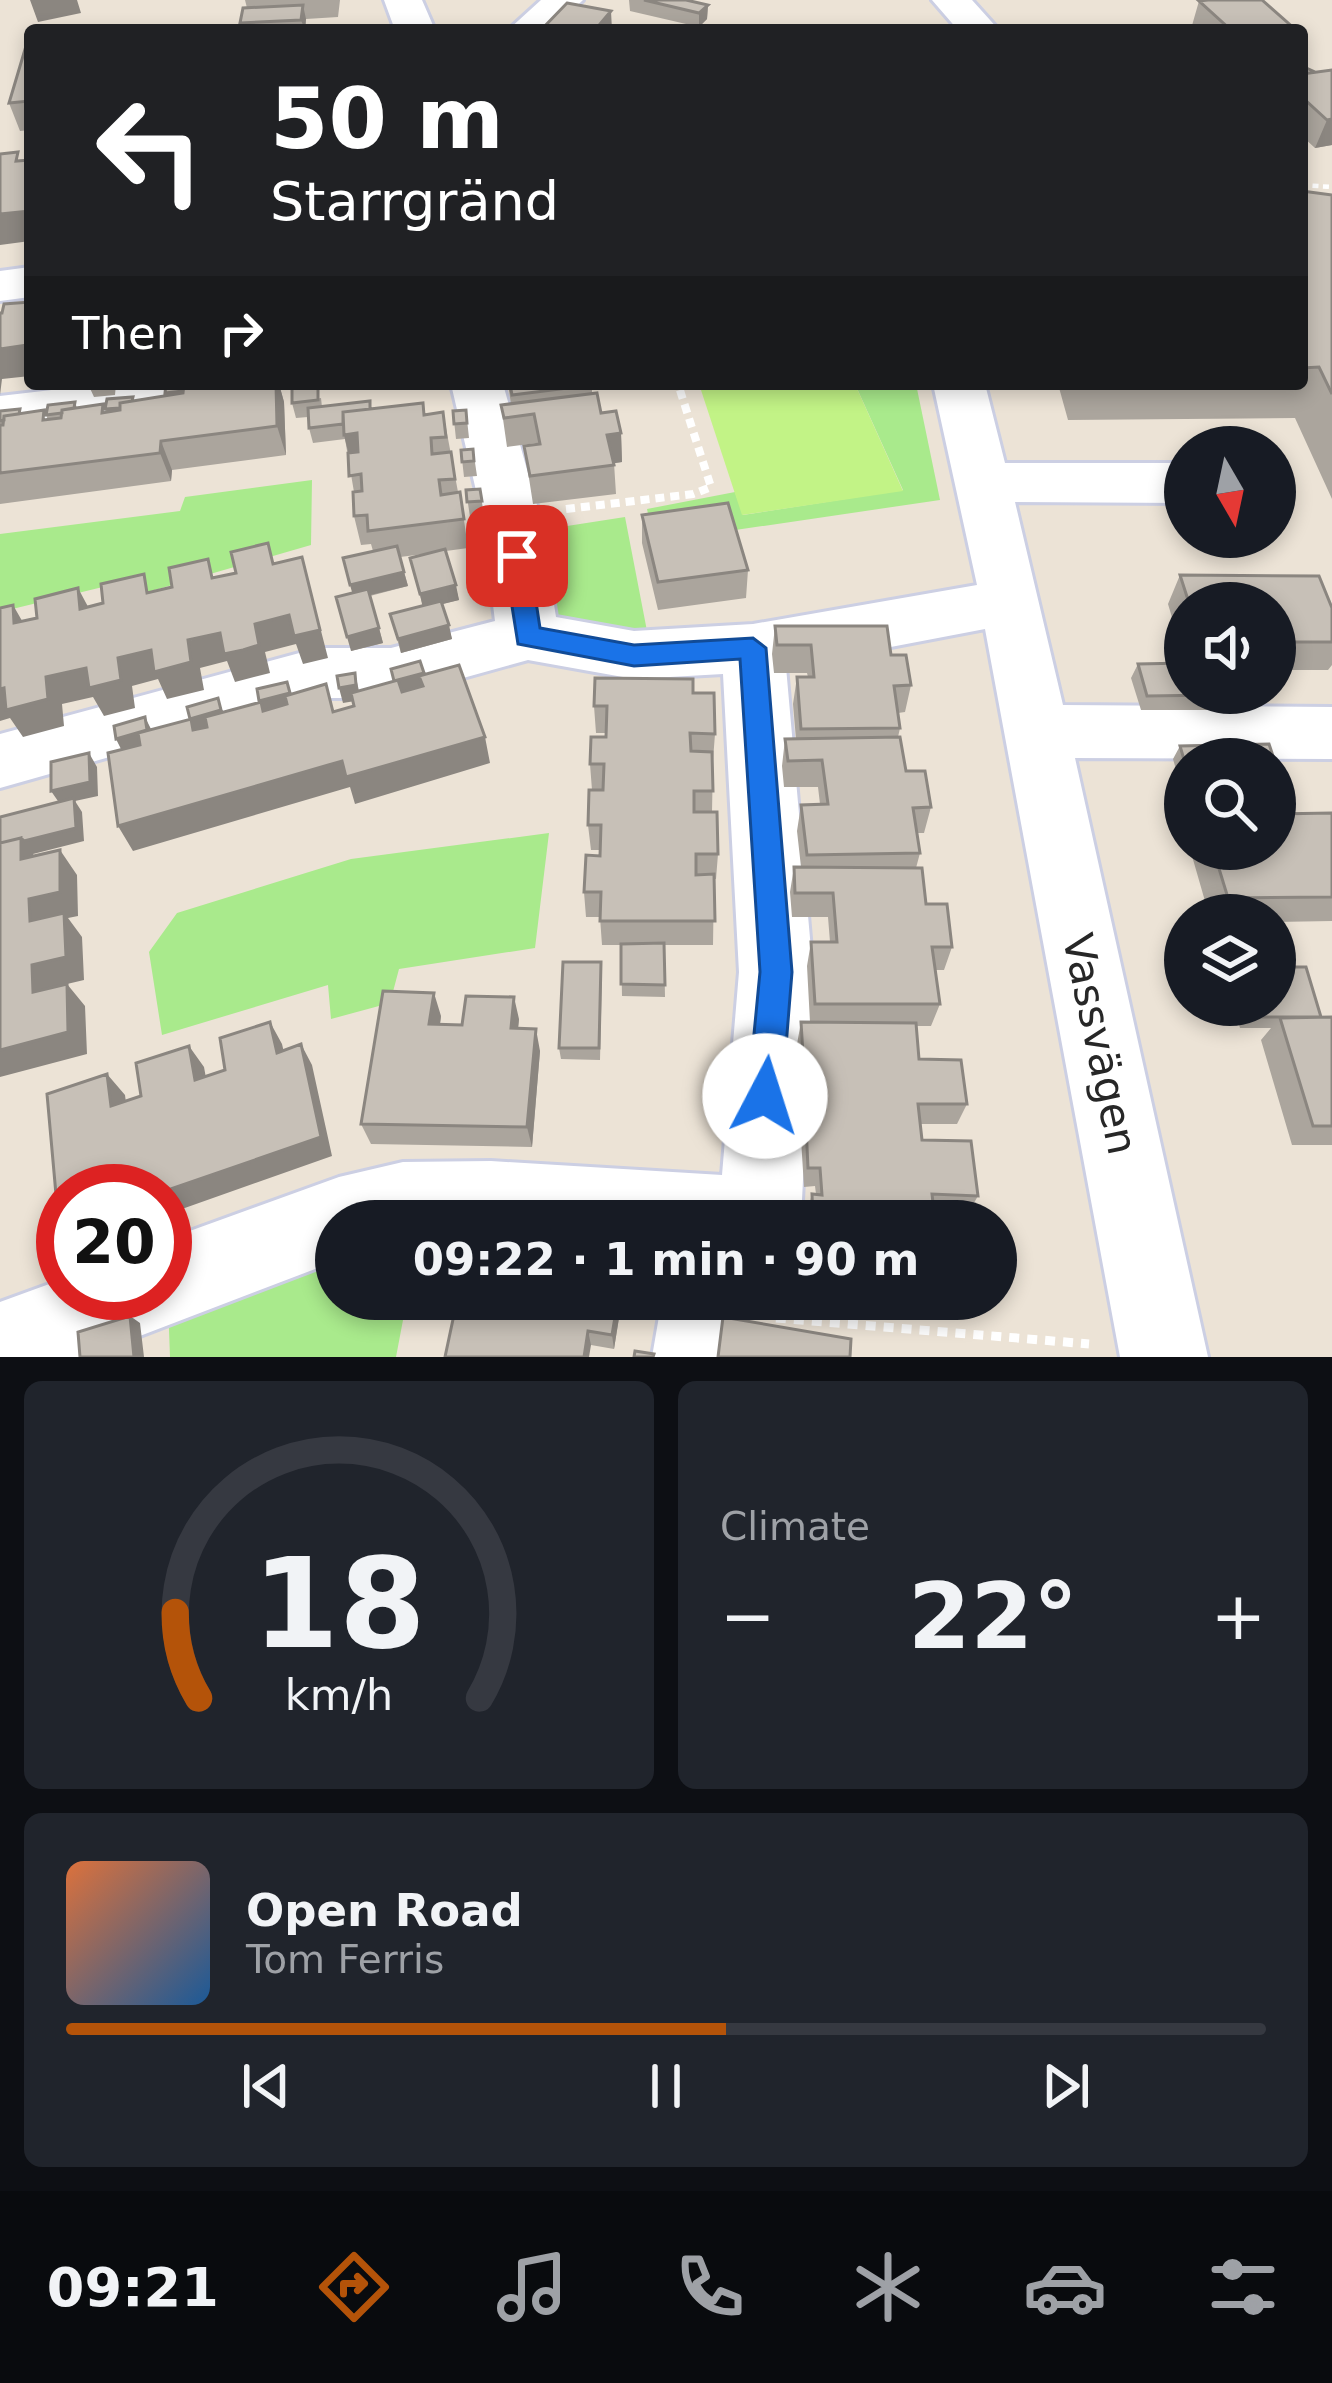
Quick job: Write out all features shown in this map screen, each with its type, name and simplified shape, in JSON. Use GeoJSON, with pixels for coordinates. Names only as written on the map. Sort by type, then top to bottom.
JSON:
{"type":"FeatureCollection","features":[{"type":"Feature","properties":{"kind":"street"},"geometry":{"type":"LineString","coordinates":[[535,24],[564,0]]}},
{"type":"Feature","properties":{"kind":"street"},"geometry":{"type":"LineString","coordinates":[[951,0],[973,24]]}},
{"type":"Feature","properties":{"kind":"street"},"geometry":{"type":"LineString","coordinates":[[0,414],[197,390]]}},
{"type":"Feature","properties":{"kind":"street"},"geometry":{"type":"LineString","coordinates":[[479,390],[511,516],[528,636]]}},
{"type":"Feature","properties":{"kind":"street","name":"Vassvägen"},"geometry":{"type":"LineString","coordinates":[[960,390],[1036,731],[1138,1352]]}},
{"type":"Feature","properties":{"kind":"street"},"geometry":{"type":"LineString","coordinates":[[982,482],[1164,483]]}},
{"type":"Feature","properties":{"kind":"street"},"geometry":{"type":"LineString","coordinates":[[0,761],[318,673],[391,673],[528,636],[634,656],[753,648],[921,621],[1010,600]]}},
{"type":"Feature","properties":{"kind":"street"},"geometry":{"type":"LineString","coordinates":[[753,648],[776,972],[761,1200]]}},
{"type":"Feature","properties":{"kind":"street"},"geometry":{"type":"LineString","coordinates":[[1036,731],[1332,734]]}},
{"type":"Feature","properties":{"kind":"street"},"geometry":{"type":"LineString","coordinates":[[192,1273],[315,1227]]}},
{"type":"Feature","properties":{"kind":"street"},"geometry":{"type":"LineString","coordinates":[[0,1346],[69,1320]]}},
{"type":"Feature","properties":{"kind":"street"},"geometry":{"type":"LineString","coordinates":[[696,1357],[702,1320]]}},
{"type":"Feature","properties":{"kind":"path"},"geometry":{"type":"LineString","coordinates":[[511,516],[693,494],[711,487],[680,390]]}},
{"type":"Feature","properties":{"kind":"path"},"geometry":{"type":"LineString","coordinates":[[796,1320],[1138,1352]]}},
{"type":"Feature","properties":{"kind":"green space"},"geometry":{"type":"Polygon","coordinates":[[[701,390],[858,390],[903,491],[742,515],[701,390]]]}},
{"type":"Feature","properties":{"kind":"green space"},"geometry":{"type":"Polygon","coordinates":[[[858,390],[917,390],[940,500],[654,542],[647,509],[735,492],[743,515],[903,490],[858,390]]]}},
{"type":"Feature","properties":{"kind":"green space"},"geometry":{"type":"Polygon","coordinates":[[[312,480],[311,545],[120,600],[115,584],[0,612],[0,534],[180,511],[185,497],[312,480]]]}},
{"type":"Feature","properties":{"kind":"green space"},"geometry":{"type":"Polygon","coordinates":[[[625,517],[647,631],[600,633],[565,626],[543,594],[535,531],[625,517]]]}},
{"type":"Feature","properties":{"kind":"green space"},"geometry":{"type":"Polygon","coordinates":[[[549,833],[535,948],[399,969],[390,1003],[331,1019],[328,985],[162,1035],[149,952],[177,913],[351,859],[549,833]]]}},
{"type":"Feature","properties":{"kind":"green space"},"geometry":{"type":"Polygon","coordinates":[[[315,1250],[315,1320],[403,1320],[396,1357],[170,1357],[169,1320],[192,1320],[192,1295],[315,1250]]]}},
{"type":"Feature","properties":{"kind":"building"},"geometry":{"type":"Polygon","coordinates":[[[644,0],[686,0],[708,5],[699,13],[644,0]]]}},
{"type":"Feature","properties":{"kind":"building"},"geometry":{"type":"Polygon","coordinates":[[[1262,0],[1289,24],[1224,24],[1199,1],[1262,0]]]}},
{"type":"Feature","properties":{"kind":"building"},"geometry":{"type":"Polygon","coordinates":[[[567,3],[611,11],[600,24],[547,24],[567,3]]]}},
{"type":"Feature","properties":{"kind":"building"},"geometry":{"type":"Polygon","coordinates":[[[303,5],[301,20],[240,23],[243,8],[303,5]]]}},
{"type":"Feature","properties":{"kind":"building"},"geometry":{"type":"Polygon","coordinates":[[[24,53],[24,102],[9,103],[24,53]]]}},
{"type":"Feature","properties":{"kind":"building"},"geometry":{"type":"Polygon","coordinates":[[[1332,70],[1332,119],[1327,120],[1308,103],[1308,73],[1332,70]]]}},
{"type":"Feature","properties":{"kind":"building"},"geometry":{"type":"Polygon","coordinates":[[[18,152],[16,161],[24,160],[24,212],[0,214],[0,154],[18,152]]]}},
{"type":"Feature","properties":{"kind":"building"},"geometry":{"type":"Polygon","coordinates":[[[1308,192],[1332,195],[1332,394],[1319,367],[1308,368],[1308,192]]]}},
{"type":"Feature","properties":{"kind":"building"},"geometry":{"type":"Polygon","coordinates":[[[24,302],[24,345],[0,349],[4,304],[24,302]]]}},
{"type":"Feature","properties":{"kind":"building"},"geometry":{"type":"Polygon","coordinates":[[[276,390],[277,426],[161,441],[160,453],[0,473],[4,416],[44,410],[43,420],[61,418],[62,410],[103,404],[102,413],[120,410],[120,403],[183,393],[276,390]]]}},
{"type":"Feature","properties":{"kind":"building"},"geometry":{"type":"Polygon","coordinates":[[[292,390],[318,390],[318,400],[292,403],[292,390]]]}},
{"type":"Feature","properties":{"kind":"building"},"geometry":{"type":"Polygon","coordinates":[[[511,390],[552,390],[512,395],[511,390]]]}},
{"type":"Feature","properties":{"kind":"building"},"geometry":{"type":"Polygon","coordinates":[[[597,393],[601,413],[616,411],[621,433],[607,435],[614,465],[530,476],[524,446],[540,444],[534,414],[504,418],[501,405],[597,393]]]}},
{"type":"Feature","properties":{"kind":"building"},"geometry":{"type":"Polygon","coordinates":[[[133,397],[120,403],[120,408],[105,409],[107,399],[133,397]]]}},
{"type":"Feature","properties":{"kind":"building"},"geometry":{"type":"Polygon","coordinates":[[[370,401],[370,409],[343,412],[343,424],[309,428],[308,408],[370,401]]]}},
{"type":"Feature","properties":{"kind":"building"},"geometry":{"type":"Polygon","coordinates":[[[75,402],[74,408],[46,415],[48,405],[75,402]]]}},
{"type":"Feature","properties":{"kind":"building"},"geometry":{"type":"Polygon","coordinates":[[[423,403],[424,415],[443,412],[446,437],[431,438],[432,454],[451,452],[455,479],[439,480],[441,495],[460,492],[464,519],[368,531],[367,515],[354,516],[353,492],[362,491],[361,474],[349,476],[348,453],[358,452],[357,433],[344,435],[343,412],[423,403]]]}},
{"type":"Feature","properties":{"kind":"building"},"geometry":{"type":"Polygon","coordinates":[[[20,409],[19,414],[0,421],[0,411],[20,409]]]}},
{"type":"Feature","properties":{"kind":"building"},"geometry":{"type":"Polygon","coordinates":[[[466,410],[467,423],[454,424],[453,411],[466,410]]]}},
{"type":"Feature","properties":{"kind":"building"},"geometry":{"type":"Polygon","coordinates":[[[473,449],[474,461],[462,462],[461,450],[473,449]]]}},
{"type":"Feature","properties":{"kind":"building"},"geometry":{"type":"Polygon","coordinates":[[[480,489],[482,501],[467,502],[466,490],[480,489]]]}},
{"type":"Feature","properties":{"kind":"building"},"geometry":{"type":"Polygon","coordinates":[[[728,503],[748,570],[658,582],[642,515],[728,503]]]}},
{"type":"Feature","properties":{"kind":"building"},"geometry":{"type":"Polygon","coordinates":[[[268,543],[273,564],[302,557],[320,630],[294,636],[289,615],[255,624],[259,645],[243,650],[224,654],[220,633],[188,640],[191,662],[154,672],[151,650],[118,658],[121,680],[89,688],[86,668],[46,677],[48,699],[6,710],[4,688],[0,689],[0,608],[13,605],[14,623],[37,618],[35,599],[78,588],[80,609],[103,603],[101,584],[144,574],[147,593],[172,587],[169,568],[208,559],[212,578],[236,573],[231,552],[268,543]]]}},
{"type":"Feature","properties":{"kind":"building"},"geometry":{"type":"Polygon","coordinates":[[[397,546],[404,572],[350,585],[343,558],[397,546]]]}},
{"type":"Feature","properties":{"kind":"building"},"geometry":{"type":"Polygon","coordinates":[[[445,549],[456,585],[420,594],[410,558],[445,549]]]}},
{"type":"Feature","properties":{"kind":"building"},"geometry":{"type":"Polygon","coordinates":[[[1180,575],[1319,576],[1332,608],[1332,642],[1296,642],[1296,582],[1182,582],[1180,575]]]}},
{"type":"Feature","properties":{"kind":"building"},"geometry":{"type":"Polygon","coordinates":[[[368,589],[379,628],[347,637],[336,597],[368,589]]]}},
{"type":"Feature","properties":{"kind":"building"},"geometry":{"type":"Polygon","coordinates":[[[441,601],[449,625],[398,639],[390,614],[441,601]]]}},
{"type":"Feature","properties":{"kind":"building"},"geometry":{"type":"Polygon","coordinates":[[[775,626],[887,626],[891,655],[906,655],[911,685],[894,686],[900,728],[801,729],[797,677],[814,677],[811,645],[777,645],[775,626]]]}},
{"type":"Feature","properties":{"kind":"building"},"geometry":{"type":"Polygon","coordinates":[[[420,661],[424,673],[394,681],[391,669],[420,661]]]}},
{"type":"Feature","properties":{"kind":"building"},"geometry":{"type":"Polygon","coordinates":[[[1164,663],[1164,696],[1147,696],[1138,664],[1164,663]]]}},
{"type":"Feature","properties":{"kind":"building"},"geometry":{"type":"Polygon","coordinates":[[[459,665],[485,737],[346,777],[342,761],[118,826],[108,753],[140,745],[138,733],[191,719],[193,730],[207,727],[205,717],[261,702],[263,711],[287,704],[285,696],[326,684],[333,712],[354,706],[351,693],[398,680],[402,692],[423,686],[419,676],[459,665]]]}},
{"type":"Feature","properties":{"kind":"building"},"geometry":{"type":"Polygon","coordinates":[[[355,673],[356,685],[339,688],[337,676],[355,673]]]}},
{"type":"Feature","properties":{"kind":"building"},"geometry":{"type":"Polygon","coordinates":[[[595,678],[693,679],[693,693],[714,693],[715,734],[690,733],[691,751],[712,752],[713,791],[694,791],[694,812],[717,812],[718,854],[696,854],[696,875],[714,874],[715,921],[600,921],[601,892],[584,892],[586,855],[600,856],[601,825],[588,825],[589,790],[603,790],[604,764],[590,764],[591,737],[606,737],[607,706],[594,706],[595,678]]]}},
{"type":"Feature","properties":{"kind":"building"},"geometry":{"type":"Polygon","coordinates":[[[287,682],[290,693],[259,701],[257,689],[287,682]]]}},
{"type":"Feature","properties":{"kind":"building"},"geometry":{"type":"Polygon","coordinates":[[[218,698],[221,710],[190,719],[187,707],[218,698]]]}},
{"type":"Feature","properties":{"kind":"building"},"geometry":{"type":"Polygon","coordinates":[[[145,717],[147,730],[116,739],[114,726],[145,717]]]}},
{"type":"Feature","properties":{"kind":"building"},"geometry":{"type":"Polygon","coordinates":[[[900,737],[906,771],[925,771],[931,807],[913,808],[920,853],[807,855],[801,805],[828,804],[822,760],[788,761],[785,739],[900,737]]]}},
{"type":"Feature","properties":{"kind":"building"},"geometry":{"type":"Polygon","coordinates":[[[89,753],[90,782],[51,791],[51,762],[89,753]]]}},
{"type":"Feature","properties":{"kind":"building"},"geometry":{"type":"Polygon","coordinates":[[[74,798],[76,828],[0,843],[0,817],[74,798]]]}},
{"type":"Feature","properties":{"kind":"building"},"geometry":{"type":"Polygon","coordinates":[[[1332,813],[1332,897],[1227,894],[1219,870],[1296,870],[1296,814],[1332,813]]]}},
{"type":"Feature","properties":{"kind":"building"},"geometry":{"type":"Polygon","coordinates":[[[21,838],[21,859],[60,850],[60,892],[29,899],[30,921],[64,913],[66,957],[32,965],[33,992],[67,984],[68,1032],[0,1050],[0,843],[21,838]]]}},
{"type":"Feature","properties":{"kind":"building"},"geometry":{"type":"Polygon","coordinates":[[[794,867],[922,868],[926,904],[947,904],[952,947],[932,947],[940,1004],[815,1004],[811,942],[837,942],[833,893],[795,893],[794,867]]]}},
{"type":"Feature","properties":{"kind":"building"},"geometry":{"type":"Polygon","coordinates":[[[664,943],[665,985],[621,984],[621,944],[664,943]]]}},
{"type":"Feature","properties":{"kind":"building"},"geometry":{"type":"Polygon","coordinates":[[[563,962],[601,962],[599,1048],[559,1048],[563,962]]]}},
{"type":"Feature","properties":{"kind":"building"},"geometry":{"type":"Polygon","coordinates":[[[1296,967],[1306,967],[1321,1017],[1296,1017],[1296,967]]]}},
{"type":"Feature","properties":{"kind":"building"},"geometry":{"type":"Polygon","coordinates":[[[383,991],[434,993],[429,1024],[462,1025],[466,996],[514,997],[511,1028],[536,1029],[527,1127],[361,1124],[383,991]]]}},
{"type":"Feature","properties":{"kind":"building"},"geometry":{"type":"Polygon","coordinates":[[[1332,1017],[1332,1126],[1313,1126],[1282,1026],[1296,1026],[1296,1018],[1332,1017]]]}},
{"type":"Feature","properties":{"kind":"building"},"geometry":{"type":"Polygon","coordinates":[[[270,1022],[277,1053],[301,1044],[321,1137],[192,1182],[192,1164],[53,1164],[47,1094],[107,1074],[111,1106],[141,1096],[136,1063],[189,1046],[195,1080],[225,1070],[220,1038],[270,1022]]]}},
{"type":"Feature","properties":{"kind":"building"},"geometry":{"type":"Polygon","coordinates":[[[801,1022],[916,1023],[919,1059],[961,1060],[967,1104],[918,1104],[922,1140],[971,1141],[978,1196],[812,1200],[812,1194],[822,1195],[820,1168],[808,1168],[805,1103],[816,1104],[814,1070],[804,1070],[801,1022]]]}},
{"type":"Feature","properties":{"kind":"building"},"geometry":{"type":"Polygon","coordinates":[[[130,1320],[134,1357],[80,1357],[78,1332],[130,1320]]]}},
{"type":"Feature","properties":{"kind":"building"},"geometry":{"type":"Polygon","coordinates":[[[453,1320],[614,1320],[612,1335],[588,1331],[584,1357],[445,1357],[453,1320]]]}},
{"type":"Feature","properties":{"kind":"building"},"geometry":{"type":"Polygon","coordinates":[[[723,1320],[851,1339],[850,1357],[718,1357],[723,1320]]]}},
{"type":"Feature","properties":{"kind":"route"},"geometry":{"type":"LineString","coordinates":[[517,556],[528,636],[634,656],[753,648],[776,972],[765,1096]]}}]}
